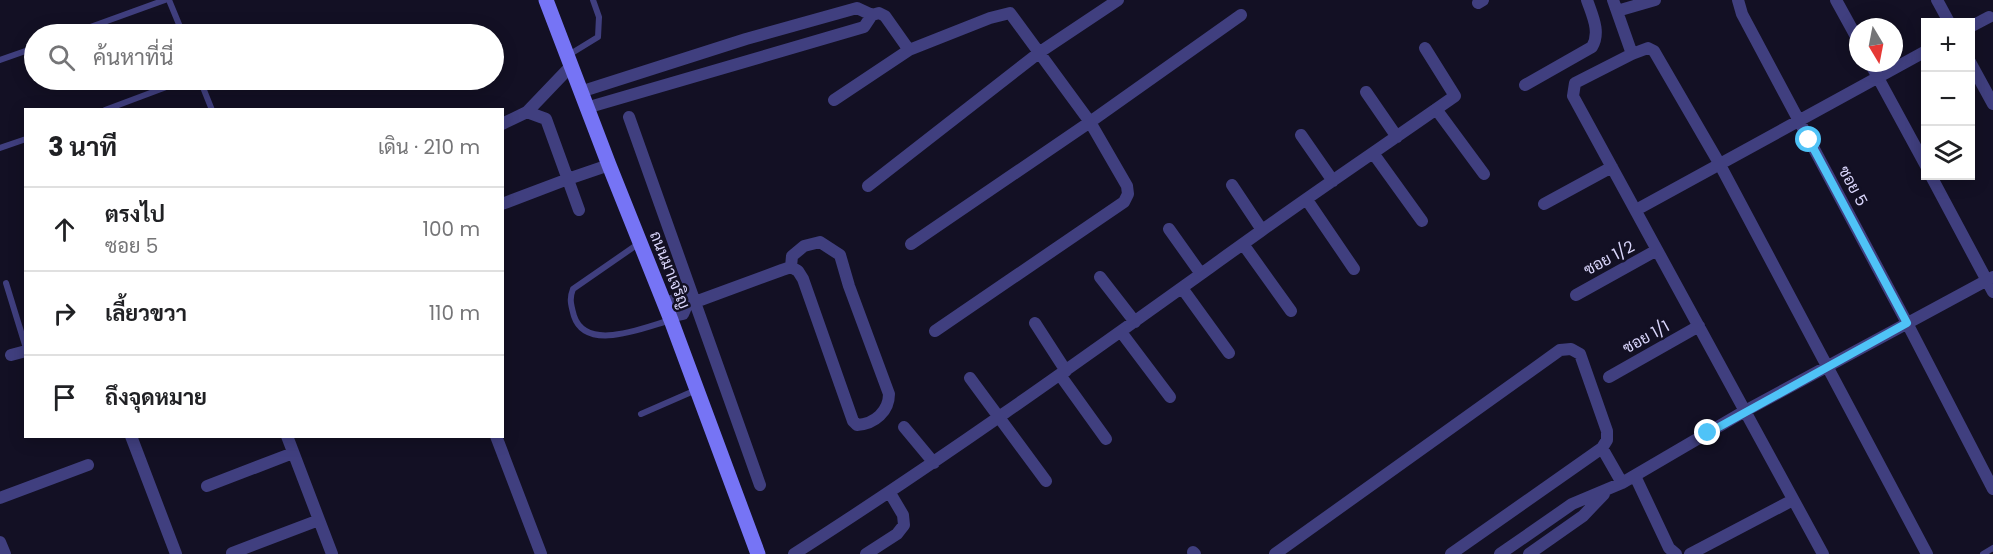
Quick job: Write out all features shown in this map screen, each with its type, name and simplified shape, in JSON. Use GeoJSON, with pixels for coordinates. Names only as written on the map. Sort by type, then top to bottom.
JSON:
{"type":"FeatureCollection","features":[{"type":"Feature","properties":{"kind":"main road","name":"ถนนมาเจริญ"},"geometry":{"type":"LineString","coordinates":[[546,0],[586,108],[668,313],[758,554]]}},
{"type":"Feature","properties":{"kind":"street"},"geometry":{"type":"LineString","coordinates":[[868,186],[1040,52],[1118,0]]}},
{"type":"Feature","properties":{"kind":"street"},"geometry":{"type":"LineString","coordinates":[[1525,85],[1592,47],[1596,40],[1596,32],[1587,0]]}},
{"type":"Feature","properties":{"kind":"street"},"geometry":{"type":"LineString","coordinates":[[1632,54],[1615,6],[1655,0]]}},
{"type":"Feature","properties":{"kind":"street","name":"ซอย 5"},"geometry":{"type":"LineString","coordinates":[[1738,0],[1742,14],[1993,489]]}},
{"type":"Feature","properties":{"kind":"street"},"geometry":{"type":"LineString","coordinates":[[1836,0],[1849,24]]}},
{"type":"Feature","properties":{"kind":"street"},"geometry":{"type":"LineString","coordinates":[[1937,0],[1947,18]]}},
{"type":"Feature","properties":{"kind":"street"},"geometry":{"type":"LineString","coordinates":[[580,92],[746,39],[857,8],[872,15]]}},
{"type":"Feature","properties":{"kind":"street"},"geometry":{"type":"LineString","coordinates":[[586,108],[864,27],[872,15],[879,13],[885,16],[909,50]]}},
{"type":"Feature","properties":{"kind":"street"},"geometry":{"type":"LineString","coordinates":[[834,100],[909,50],[990,18],[1010,13],[1090,122],[1127,186],[1128,194],[1124,202],[935,331]]}},
{"type":"Feature","properties":{"kind":"street"},"geometry":{"type":"LineString","coordinates":[[911,244],[1090,122],[1241,15]]}},
{"type":"Feature","properties":{"kind":"street"},"geometry":{"type":"LineString","coordinates":[[1975,25],[1989,17]]}},
{"type":"Feature","properties":{"kind":"street"},"geometry":{"type":"LineString","coordinates":[[794,554],[890,493],[998,419],[1262,230],[1455,96],[1425,48]]}},
{"type":"Feature","properties":{"kind":"street"},"geometry":{"type":"LineString","coordinates":[[1823,554],[1573,96],[1575,83],[1648,48],[1654,51],[1719,163],[1927,554]]}},
{"type":"Feature","properties":{"kind":"street"},"geometry":{"type":"LineString","coordinates":[[1636,210],[1921,54]]}},
{"type":"Feature","properties":{"kind":"street"},"geometry":{"type":"LineString","coordinates":[[504,123],[527,111],[568,61]]}},
{"type":"Feature","properties":{"kind":"street"},"geometry":{"type":"LineString","coordinates":[[1975,70],[1993,104]]}},
{"type":"Feature","properties":{"kind":"street"},"geometry":{"type":"LineString","coordinates":[[1875,72],[1921,157]]}},
{"type":"Feature","properties":{"kind":"street"},"geometry":{"type":"LineString","coordinates":[[1366,92],[1397,137]]}},
{"type":"Feature","properties":{"kind":"street"},"geometry":{"type":"LineString","coordinates":[[1436,109],[1484,174]]}},
{"type":"Feature","properties":{"kind":"street"},"geometry":{"type":"LineString","coordinates":[[527,111],[546,119],[579,210]]}},
{"type":"Feature","properties":{"kind":"street"},"geometry":{"type":"LineString","coordinates":[[629,117],[691,304],[760,485]]}},
{"type":"Feature","properties":{"kind":"street"},"geometry":{"type":"LineString","coordinates":[[1301,135],[1333,181]]}},
{"type":"Feature","properties":{"kind":"street"},"geometry":{"type":"LineString","coordinates":[[1373,153],[1422,221]]}},
{"type":"Feature","properties":{"kind":"street"},"geometry":{"type":"LineString","coordinates":[[504,203],[609,165]]}},
{"type":"Feature","properties":{"kind":"street"},"geometry":{"type":"LineString","coordinates":[[1544,204],[1612,167]]}},
{"type":"Feature","properties":{"kind":"street"},"geometry":{"type":"LineString","coordinates":[[1933,180],[1990,278],[1993,292]]}},
{"type":"Feature","properties":{"kind":"street"},"geometry":{"type":"LineString","coordinates":[[1232,185],[1262,230]]}},
{"type":"Feature","properties":{"kind":"street"},"geometry":{"type":"LineString","coordinates":[[1306,200],[1354,269]]}},
{"type":"Feature","properties":{"kind":"street"},"geometry":{"type":"LineString","coordinates":[[1169,229],[1201,274]]}},
{"type":"Feature","properties":{"kind":"street"},"geometry":{"type":"LineString","coordinates":[[820,242],[840,255],[849,286],[889,394],[889,403],[882,413],[870,423],[857,425],[853,421],[803,279],[798,271],[791,267],[792,256],[804,246],[820,242]]}},
{"type":"Feature","properties":{"kind":"street"},"geometry":{"type":"LineString","coordinates":[[1243,244],[1291,311]]}},
{"type":"Feature","properties":{"kind":"street","name":"ซอย 1/2"},"geometry":{"type":"LineString","coordinates":[[1575,295],[1658,250]]}},
{"type":"Feature","properties":{"kind":"street"},"geometry":{"type":"LineString","coordinates":[[668,313],[683,314],[691,304],[791,267]]}},
{"type":"Feature","properties":{"kind":"street"},"geometry":{"type":"LineString","coordinates":[[1100,277],[1135,322]]}},
{"type":"Feature","properties":{"kind":"street"},"geometry":{"type":"LineString","coordinates":[[1500,554],[1572,504],[1607,491],[1635,476],[1745,411],[1990,278]]}},
{"type":"Feature","properties":{"kind":"street"},"geometry":{"type":"LineString","coordinates":[[1182,288],[1229,353]]}},
{"type":"Feature","properties":{"kind":"street"},"geometry":{"type":"LineString","coordinates":[[1035,323],[1063,373],[1106,439]]}},
{"type":"Feature","properties":{"kind":"street","name":"ซอย 1/1"},"geometry":{"type":"LineString","coordinates":[[1609,377],[1699,326]]}},
{"type":"Feature","properties":{"kind":"street"},"geometry":{"type":"LineString","coordinates":[[1121,332],[1170,397]]}},
{"type":"Feature","properties":{"kind":"street"},"geometry":{"type":"LineString","coordinates":[[1275,554],[1560,350],[1571,349],[1580,354],[1607,431],[1607,440],[1602,448],[1452,554]]}},
{"type":"Feature","properties":{"kind":"street"},"geometry":{"type":"LineString","coordinates":[[11,355],[24,350]]}},
{"type":"Feature","properties":{"kind":"street"},"geometry":{"type":"LineString","coordinates":[[970,378],[998,419],[1046,481]]}},
{"type":"Feature","properties":{"kind":"street"},"geometry":{"type":"LineString","coordinates":[[904,427],[934,463]]}},
{"type":"Feature","properties":{"kind":"street"},"geometry":{"type":"LineString","coordinates":[[132,438],[176,554]]}},
{"type":"Feature","properties":{"kind":"street"},"geometry":{"type":"LineString","coordinates":[[288,438],[332,554]]}},
{"type":"Feature","properties":{"kind":"street"},"geometry":{"type":"LineString","coordinates":[[497,438],[541,554]]}},
{"type":"Feature","properties":{"kind":"street"},"geometry":{"type":"LineString","coordinates":[[1602,448],[1622,483]]}},
{"type":"Feature","properties":{"kind":"street"},"geometry":{"type":"LineString","coordinates":[[207,486],[293,453]]}},
{"type":"Feature","properties":{"kind":"street"},"geometry":{"type":"LineString","coordinates":[[0,498],[88,465]]}},
{"type":"Feature","properties":{"kind":"street"},"geometry":{"type":"LineString","coordinates":[[1635,476],[1669,548],[1676,554]]}},
{"type":"Feature","properties":{"kind":"street"},"geometry":{"type":"LineString","coordinates":[[1529,554],[1583,516],[1607,491]]}},
{"type":"Feature","properties":{"kind":"street"},"geometry":{"type":"LineString","coordinates":[[866,554],[897,534],[904,525],[903,515],[890,493]]}},
{"type":"Feature","properties":{"kind":"street"},"geometry":{"type":"LineString","coordinates":[[1690,554],[1793,500]]}},
{"type":"Feature","properties":{"kind":"street"},"geometry":{"type":"LineString","coordinates":[[232,553],[319,520]]}},
{"type":"Feature","properties":{"kind":"street"},"geometry":{"type":"LineString","coordinates":[[0,542],[5,554]]}},
{"type":"Feature","properties":{"kind":"street"},"geometry":{"type":"LineString","coordinates":[[1716,542],[1723,554]]}},
{"type":"Feature","properties":{"kind":"lane"},"geometry":{"type":"LineString","coordinates":[[99,24],[167,0],[178,24]]}},
{"type":"Feature","properties":{"kind":"lane"},"geometry":{"type":"LineString","coordinates":[[568,61],[597,37],[599,17],[593,0]]}},
{"type":"Feature","properties":{"kind":"lane"},"geometry":{"type":"LineString","coordinates":[[0,60],[24,52]]}},
{"type":"Feature","properties":{"kind":"lane"},"geometry":{"type":"LineString","coordinates":[[110,108],[158,90]]}},
{"type":"Feature","properties":{"kind":"lane"},"geometry":{"type":"LineString","coordinates":[[204,90],[211,108]]}},
{"type":"Feature","properties":{"kind":"lane"},"geometry":{"type":"LineString","coordinates":[[0,148],[24,140]]}},
{"type":"Feature","properties":{"kind":"lane"},"geometry":{"type":"LineString","coordinates":[[640,243],[573,289],[569,299],[575,320],[586,332],[600,336],[615,336],[668,313]]}},
{"type":"Feature","properties":{"kind":"lane"},"geometry":{"type":"LineString","coordinates":[[6,283],[24,342]]}},
{"type":"Feature","properties":{"kind":"lane"},"geometry":{"type":"LineString","coordinates":[[641,414],[697,390]]}},
{"type":"Feature","properties":{"kind":"lane"},"geometry":{"type":"LineString","coordinates":[[1983,554],[1993,548]]}},
{"type":"Feature","properties":{"kind":"route"},"geometry":{"type":"LineString","coordinates":[[1708,433],[1907,323],[1809,140]]}}]}
